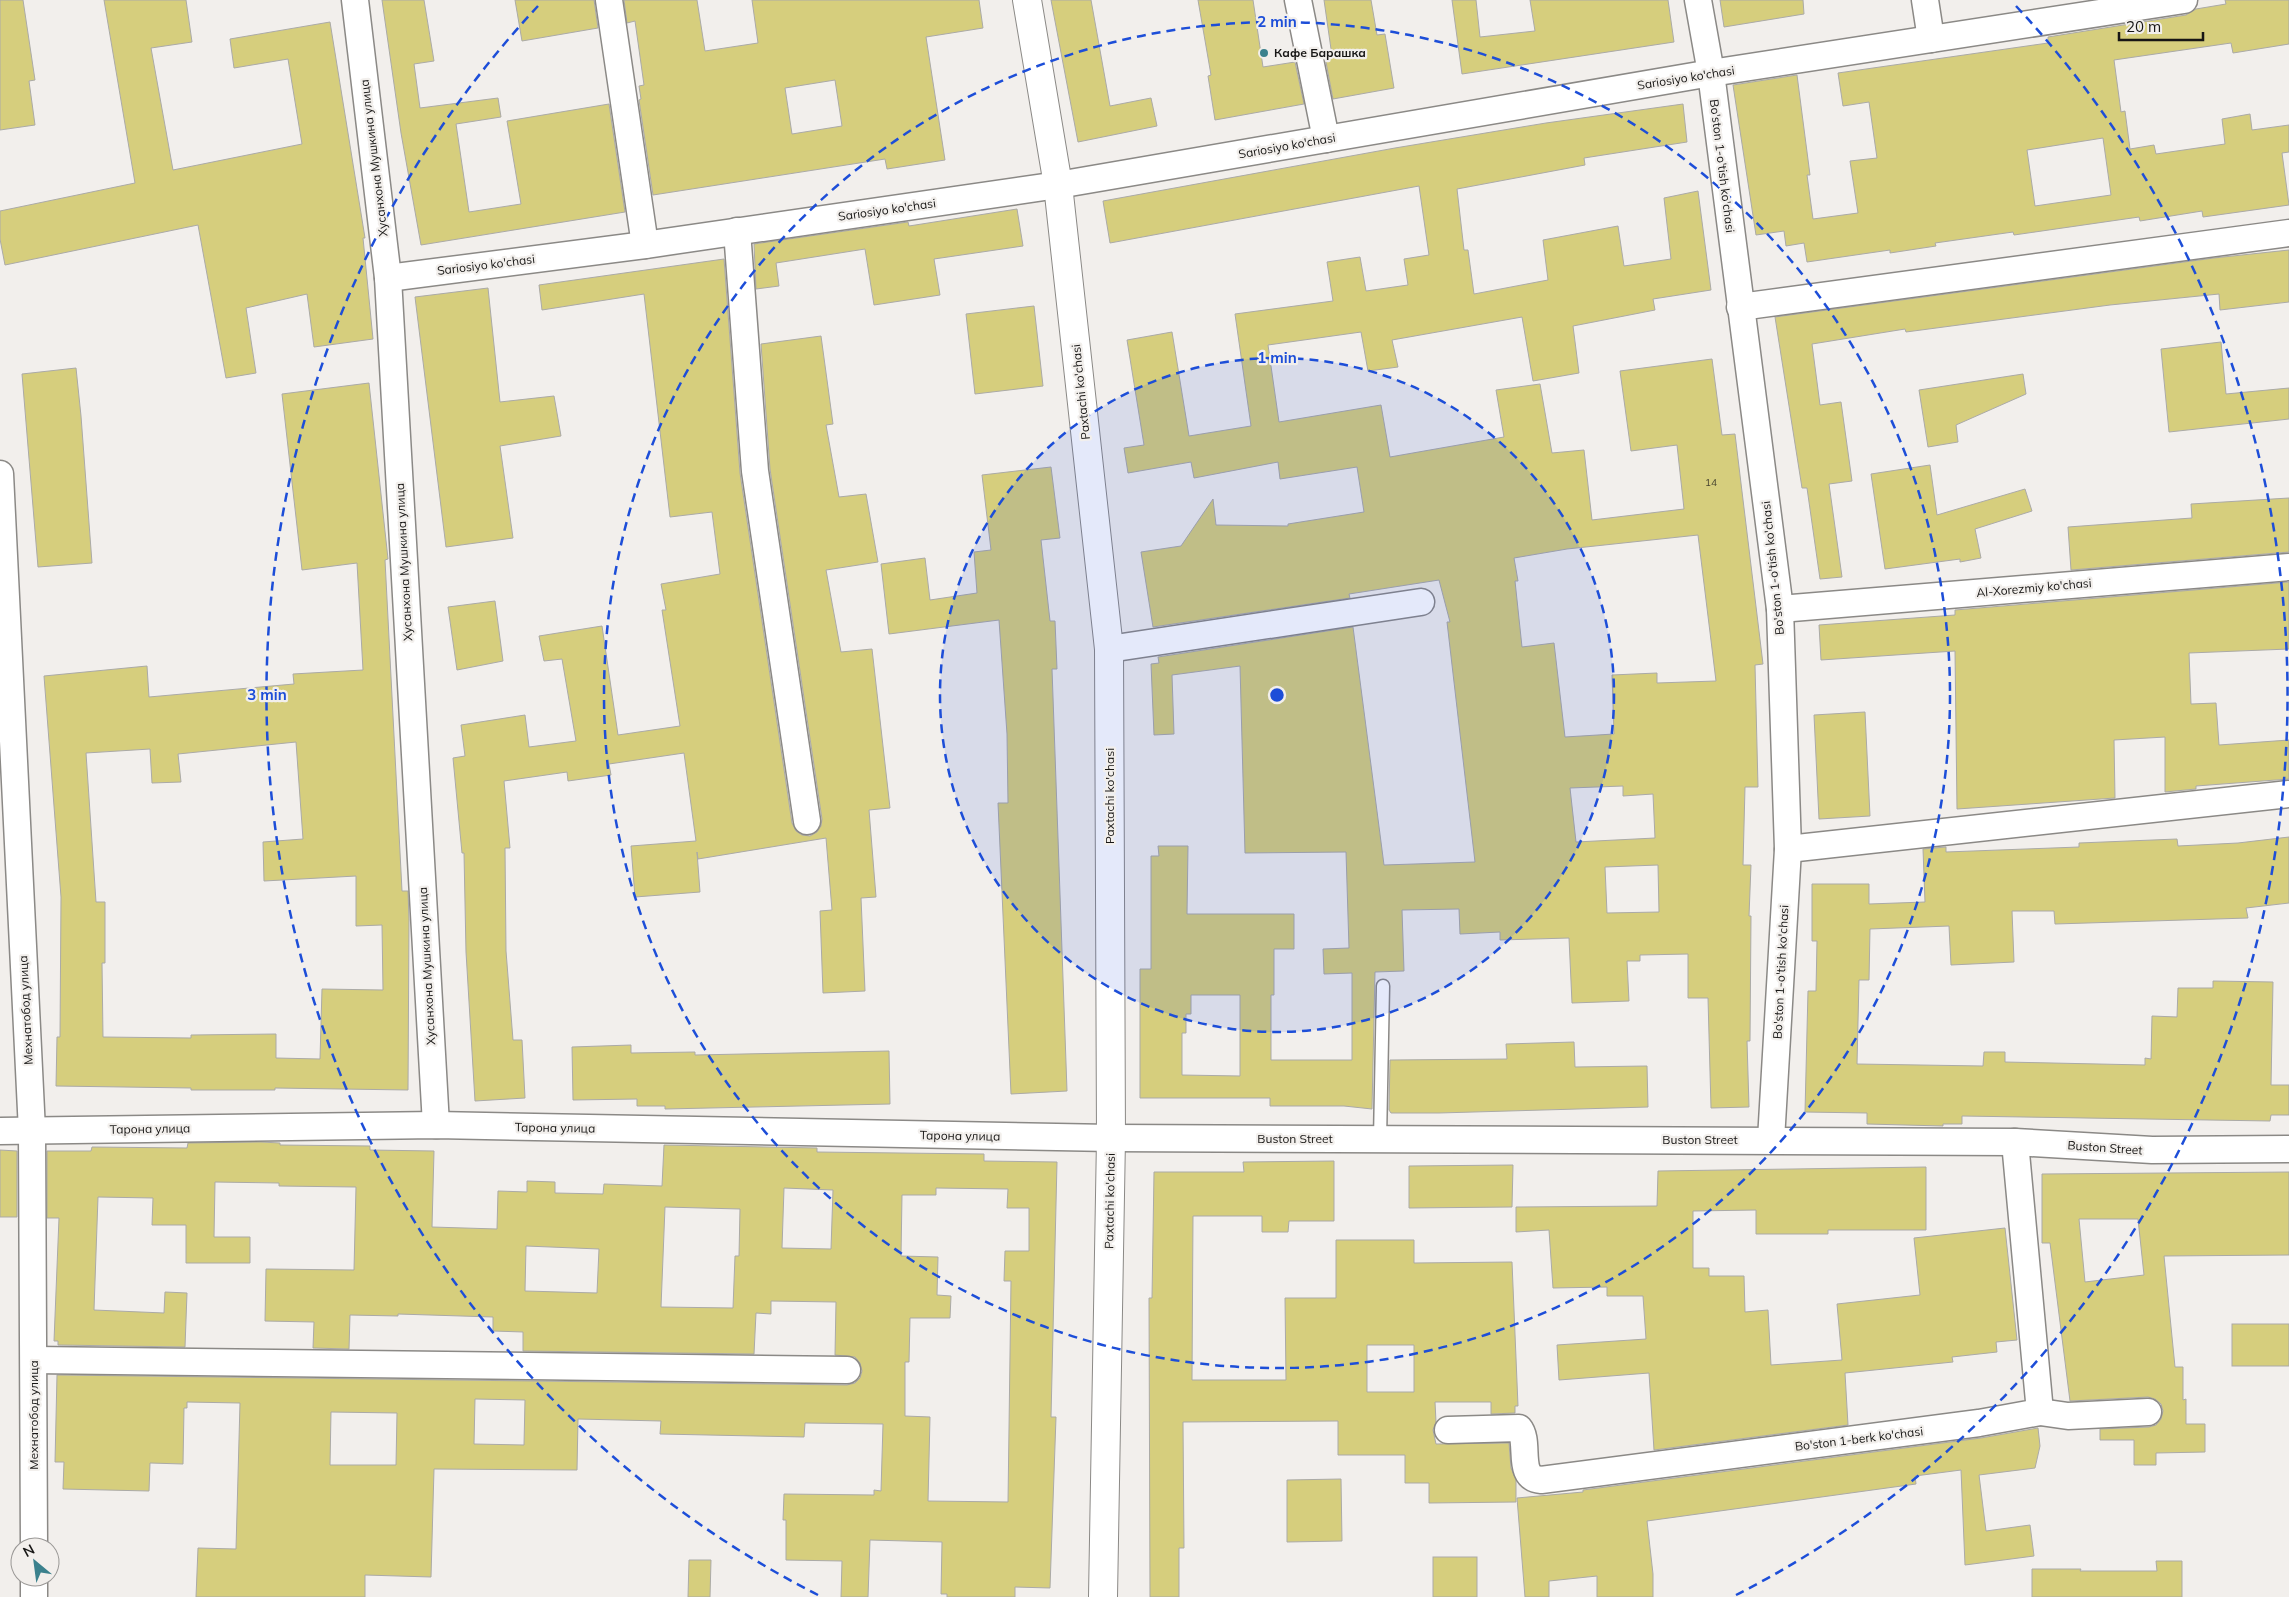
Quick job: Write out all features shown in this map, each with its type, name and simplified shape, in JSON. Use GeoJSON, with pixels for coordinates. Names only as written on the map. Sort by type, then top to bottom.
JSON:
{"type":"FeatureCollection","features":[{"type":"Feature","properties":{"kind":"street","name":"Хусанхона Мушкина улица"},"geometry":{"type":"LineString","coordinates":[[355,0],[388,278],[436,1125]]}},
{"type":"Feature","properties":{"kind":"street"},"geometry":{"type":"LineString","coordinates":[[610,0],[645,245]]}},
{"type":"Feature","properties":{"kind":"street","name":"Paxtachi ko'chasi"},"geometry":{"type":"LineString","coordinates":[[1026,0],[1058,185],[1109,649],[1111,1138],[1103,1597]]}},
{"type":"Feature","properties":{"kind":"street"},"geometry":{"type":"LineString","coordinates":[[1298,0],[1326,139]]}},
{"type":"Feature","properties":{"kind":"street","name":"Bo'ston 1-o'tish ko'chasi"},"geometry":{"type":"LineString","coordinates":[[1698,0],[1711,73],[1780,609],[1788,849],[1771,1140]]}},
{"type":"Feature","properties":{"kind":"street"},"geometry":{"type":"LineString","coordinates":[[1925,0],[1931,39]]}},
{"type":"Feature","properties":{"kind":"street","name":"Sariosiyo ko'chasi"},"geometry":{"type":"LineString","coordinates":[[388,278],[645,245],[1058,185],[1711,73],[2184,0]]}},
{"type":"Feature","properties":{"kind":"street"},"geometry":{"type":"LineString","coordinates":[[737,231],[755,471],[807,821]]}},
{"type":"Feature","properties":{"kind":"street"},"geometry":{"type":"LineString","coordinates":[[1740,307],[2289,233]]}},
{"type":"Feature","properties":{"kind":"street","name":"Мехнатобод улица"},"geometry":{"type":"LineString","coordinates":[[0,474],[32,1131],[34,1537]]}},
{"type":"Feature","properties":{"kind":"street","name":"Al-Xorezmiy ko'chasi"},"geometry":{"type":"LineString","coordinates":[[1780,609],[2289,568]]}},
{"type":"Feature","properties":{"kind":"street"},"geometry":{"type":"LineString","coordinates":[[1109,649],[1421,602]]}},
{"type":"Feature","properties":{"kind":"street"},"geometry":{"type":"LineString","coordinates":[[1788,849],[2289,794]]}},
{"type":"Feature","properties":{"kind":"street","name":"Тарона улица"},"geometry":{"type":"LineString","coordinates":[[0,1131],[436,1125],[1111,1138]]}},
{"type":"Feature","properties":{"kind":"street","name":"Buston Street"},"geometry":{"type":"LineString","coordinates":[[1111,1138],[2015,1142],[2152,1150],[2289,1149]]}},
{"type":"Feature","properties":{"kind":"street"},"geometry":{"type":"LineString","coordinates":[[2015,1142],[2040,1412],[2068,1416],[2148,1412]]}},
{"type":"Feature","properties":{"kind":"street"},"geometry":{"type":"LineString","coordinates":[[34,1360],[847,1370]]}},
{"type":"Feature","properties":{"kind":"street","name":"Bo'ston 1-berk ko'chasi"},"geometry":{"type":"LineString","coordinates":[[1448,1430],[1519,1428],[1524,1438],[1528,1475],[1534,1479],[1541,1480],[1979,1423],[2040,1412]]}},
{"type":"Feature","properties":{"kind":"lane"},"geometry":{"type":"LineString","coordinates":[[1380,1140],[1383,986]]}},
{"type":"Feature","properties":{"kind":"building"},"geometry":{"type":"Polygon","coordinates":[[[0,0],[23,0],[35,80],[29,81],[35,125],[0,130],[0,0]]]}},
{"type":"Feature","properties":{"kind":"building"},"geometry":{"type":"Polygon","coordinates":[[[104,0],[186,0],[192,42],[151,48],[173,170],[302,144],[288,59],[234,68],[230,39],[330,22],[365,238],[363,238],[373,339],[314,347],[307,294],[246,308],[256,373],[226,378],[198,225],[5,265],[0,239],[0,211],[135,183],[104,0]]]}},
{"type":"Feature","properties":{"kind":"building"},"geometry":{"type":"Polygon","coordinates":[[[382,0],[424,0],[434,61],[414,64],[420,108],[498,98],[501,117],[456,124],[469,212],[521,204],[507,121],[609,104],[625,212],[421,245],[401,133],[382,0]]]}},
{"type":"Feature","properties":{"kind":"building"},"geometry":{"type":"Polygon","coordinates":[[[515,0],[594,0],[598,28],[522,41],[515,0]]]}},
{"type":"Feature","properties":{"kind":"building"},"geometry":{"type":"Polygon","coordinates":[[[624,0],[697,0],[705,51],[758,43],[752,0],[979,0],[983,28],[926,37],[945,160],[887,169],[885,159],[653,195],[639,100],[641,99],[639,86],[644,85],[635,21],[627,23],[624,0]],[[835,80],[785,88],[792,134],[842,126],[835,80]]]}},
{"type":"Feature","properties":{"kind":"building"},"geometry":{"type":"Polygon","coordinates":[[[1051,0],[1091,0],[1110,106],[1151,98],[1157,126],[1078,142],[1051,0]]]}},
{"type":"Feature","properties":{"kind":"building"},"geometry":{"type":"Polygon","coordinates":[[[1198,0],[1253,0],[1263,67],[1295,62],[1304,104],[1215,120],[1208,76],[1211,75],[1198,0]]]}},
{"type":"Feature","properties":{"kind":"building"},"geometry":{"type":"Polygon","coordinates":[[[1324,0],[1371,0],[1377,35],[1385,34],[1394,88],[1333,99],[1325,57],[1332,56],[1324,0]]]}},
{"type":"Feature","properties":{"kind":"building"},"geometry":{"type":"Polygon","coordinates":[[[1452,0],[1476,0],[1480,37],[1535,31],[1530,0],[1668,0],[1674,42],[1462,74],[1452,0]]]}},
{"type":"Feature","properties":{"kind":"building"},"geometry":{"type":"Polygon","coordinates":[[[1720,0],[1803,0],[1804,14],[1724,27],[1720,0]]]}},
{"type":"Feature","properties":{"kind":"building"},"geometry":{"type":"Polygon","coordinates":[[[2225,0],[2289,0],[2289,44],[2233,53],[2231,43],[2114,60],[2121,112],[2125,111],[2130,149],[2154,145],[2156,154],[2225,144],[2222,119],[2250,114],[2252,130],[2289,125],[2289,152],[2282,153],[2289,205],[2203,217],[2202,211],[2140,221],[2139,217],[2014,235],[2013,232],[1935,243],[1936,246],[1890,253],[1890,250],[1807,262],[1804,243],[1786,246],[1784,231],[1756,235],[1733,85],[1797,75],[1810,175],[1807,175],[1813,219],[1858,213],[1850,161],[1877,158],[1869,102],[1843,106],[1838,73],[2048,43],[2048,37],[2186,15],[2196,9],[2226,4],[2225,0]],[[2103,138],[2027,150],[2035,206],[2111,195],[2103,138]]]}},
{"type":"Feature","properties":{"kind":"building"},"geometry":{"type":"Polygon","coordinates":[[[1683,104],[1687,142],[1584,158],[1585,165],[1457,189],[1464,250],[1468,250],[1474,294],[1548,280],[1543,240],[1618,226],[1624,266],[1671,259],[1664,198],[1698,191],[1711,290],[1653,299],[1655,310],[1573,326],[1579,373],[1533,381],[1522,317],[1392,340],[1398,367],[1368,371],[1361,332],[1268,345],[1279,422],[1381,405],[1390,457],[1504,437],[1496,390],[1540,384],[1552,453],[1584,450],[1592,520],[1684,509],[1677,445],[1631,451],[1620,371],[1712,359],[1722,435],[1735,434],[1763,664],[1755,665],[1758,787],[1745,787],[1743,865],[1751,865],[1749,916],[1751,916],[1750,1041],[1747,1041],[1749,1107],[1711,1108],[1708,998],[1688,998],[1688,954],[1640,955],[1640,961],[1627,961],[1629,1001],[1572,1003],[1569,938],[1500,940],[1500,932],[1460,934],[1459,909],[1402,910],[1404,971],[1375,972],[1372,1109],[1344,1106],[1270,1106],[1270,1098],[1140,1098],[1140,969],[1151,969],[1151,856],[1159,856],[1158,846],[1188,846],[1187,914],[1294,914],[1294,949],[1274,949],[1274,995],[1271,995],[1271,1060],[1352,1060],[1352,973],[1324,974],[1323,949],[1349,948],[1346,852],[1245,853],[1240,666],[1172,675],[1174,734],[1154,735],[1151,664],[1159,663],[1158,657],[1353,627],[1384,865],[1475,862],[1447,622],[1450,622],[1439,580],[1349,594],[1350,598],[1153,627],[1141,552],[1181,546],[1213,499],[1216,525],[1288,526],[1288,524],[1364,512],[1357,467],[1280,479],[1278,462],[1194,478],[1191,462],[1128,473],[1124,448],[1144,445],[1127,340],[1172,332],[1189,436],[1251,426],[1235,314],[1333,301],[1327,262],[1360,257],[1366,291],[1408,285],[1404,259],[1429,255],[1419,186],[1110,243],[1103,201],[1395,148],[1546,123],[1683,104]],[[1698,535],[1567,549],[1514,558],[1518,581],[1515,581],[1522,647],[1554,643],[1565,737],[1614,734],[1612,675],[1657,673],[1657,683],[1716,681],[1698,535]],[[1623,786],[1570,788],[1576,842],[1655,838],[1653,794],[1623,796],[1623,786]],[[1658,865],[1605,867],[1607,913],[1659,912],[1658,865]],[[1191,995],[1191,1014],[1186,1014],[1186,1033],[1182,1033],[1182,1075],[1240,1076],[1240,995],[1191,995]]]}},
{"type":"Feature","properties":{"kind":"building"},"geometry":{"type":"Polygon","coordinates":[[[1017,209],[1023,246],[934,259],[940,295],[874,305],[865,249],[776,263],[779,286],[756,289],[754,244],[908,222],[909,226],[1017,209]]]}},
{"type":"Feature","properties":{"kind":"building"},"geometry":{"type":"Polygon","coordinates":[[[2289,250],[2289,302],[2220,310],[2219,294],[2110,305],[1906,332],[1905,329],[1812,344],[1820,405],[1841,402],[1852,481],[1829,484],[1842,577],[1820,579],[1807,488],[1802,488],[1775,317],[2214,258],[2289,250]]]}},
{"type":"Feature","properties":{"kind":"building"},"geometry":{"type":"Polygon","coordinates":[[[724,259],[740,473],[792,823],[796,831],[802,835],[810,836],[817,832],[821,826],[822,819],[770,469],[761,344],[821,336],[833,424],[826,425],[839,497],[866,494],[878,562],[826,570],[841,652],[872,649],[890,808],[869,810],[876,897],[861,898],[865,991],[823,993],[820,911],[832,910],[826,838],[698,859],[697,852],[700,892],[635,897],[631,846],[696,841],[684,753],[609,764],[611,775],[568,781],[567,772],[504,781],[510,848],[505,848],[506,951],[513,1040],[522,1040],[525,1098],[475,1101],[466,952],[464,853],[462,853],[453,758],[465,756],[461,725],[525,715],[529,747],[576,741],[562,659],[544,661],[539,636],[602,626],[618,735],[680,726],[662,610],[666,610],[661,584],[720,574],[712,512],[670,517],[644,294],[542,310],[539,285],[724,259]]]}},
{"type":"Feature","properties":{"kind":"building"},"geometry":{"type":"Polygon","coordinates":[[[488,288],[500,402],[554,396],[561,436],[500,446],[513,538],[446,547],[415,297],[488,288]]]}},
{"type":"Feature","properties":{"kind":"building"},"geometry":{"type":"Polygon","coordinates":[[[1034,306],[1043,386],[975,394],[966,314],[1034,306]]]}},
{"type":"Feature","properties":{"kind":"building"},"geometry":{"type":"Polygon","coordinates":[[[2221,342],[2226,394],[2289,388],[2289,419],[2169,432],[2161,349],[2221,342]]]}},
{"type":"Feature","properties":{"kind":"building"},"geometry":{"type":"Polygon","coordinates":[[[76,368],[92,563],[38,567],[22,374],[76,368]]]}},
{"type":"Feature","properties":{"kind":"building"},"geometry":{"type":"Polygon","coordinates":[[[2023,374],[2026,394],[1956,425],[1958,442],[1928,447],[1919,390],[2023,374]]]}},
{"type":"Feature","properties":{"kind":"building"},"geometry":{"type":"Polygon","coordinates":[[[369,383],[388,559],[385,560],[402,891],[408,891],[408,1090],[275,1088],[275,1090],[191,1090],[191,1088],[56,1086],[57,1037],[60,1037],[61,897],[44,676],[147,666],[149,697],[294,684],[293,674],[363,670],[357,563],[302,570],[282,394],[369,383]],[[296,742],[178,754],[181,782],[152,783],[150,749],[86,753],[96,902],[105,902],[105,963],[102,963],[103,1037],[191,1038],[191,1035],[276,1034],[276,1058],[320,1059],[322,989],[383,990],[382,925],[356,926],[356,876],[264,881],[263,842],[303,839],[296,742]]]}},
{"type":"Feature","properties":{"kind":"building"},"geometry":{"type":"Polygon","coordinates":[[[1930,465],[1937,515],[2025,489],[2032,511],[1975,529],[1981,558],[1960,562],[1960,559],[1885,569],[1871,474],[1930,465]]]}},
{"type":"Feature","properties":{"kind":"building"},"geometry":{"type":"Polygon","coordinates":[[[1051,467],[1060,538],[1041,540],[1050,621],[1055,621],[1057,669],[1052,669],[1067,1091],[1011,1094],[998,803],[1008,803],[1007,734],[999,620],[889,634],[881,564],[925,558],[930,600],[977,593],[974,552],[991,550],[982,475],[1051,467]]]}},
{"type":"Feature","properties":{"kind":"building"},"geometry":{"type":"Polygon","coordinates":[[[2289,498],[2289,552],[2071,570],[2068,527],[2192,518],[2191,504],[2289,498]]]}},
{"type":"Feature","properties":{"kind":"building"},"geometry":{"type":"Polygon","coordinates":[[[2289,582],[2289,649],[2189,653],[2191,704],[2216,703],[2219,745],[2289,740],[2289,779],[2196,786],[2196,789],[2165,792],[2165,737],[2114,740],[2115,798],[1957,809],[1955,651],[1821,660],[1819,625],[1955,615],[1955,610],[2289,582]]]}},
{"type":"Feature","properties":{"kind":"building"},"geometry":{"type":"Polygon","coordinates":[[[495,601],[503,661],[457,670],[448,607],[495,601]]]}},
{"type":"Feature","properties":{"kind":"building"},"geometry":{"type":"Polygon","coordinates":[[[1865,712],[1870,816],[1819,819],[1814,715],[1865,712]]]}},
{"type":"Feature","properties":{"kind":"building"},"geometry":{"type":"Polygon","coordinates":[[[2289,837],[2289,903],[2246,908],[2248,918],[2055,924],[2054,911],[2012,911],[2014,962],[1951,965],[1949,926],[1870,929],[1869,980],[1859,980],[1857,1064],[1983,1066],[1984,1052],[2005,1052],[2005,1062],[2145,1065],[2145,1058],[2151,1059],[2152,1016],[2177,1017],[2178,988],[2213,988],[2213,981],[2273,982],[2271,1085],[2289,1085],[2289,1115],[2271,1115],[2270,1121],[1962,1116],[1962,1124],[1943,1124],[1943,1126],[1867,1124],[1867,1113],[1805,1112],[1808,991],[1816,991],[1817,941],[1812,941],[1812,884],[1869,884],[1869,904],[1925,902],[1923,849],[1946,847],[1946,852],[2079,847],[2079,843],[2177,839],[2178,846],[2238,843],[2289,837]]]}},
{"type":"Feature","properties":{"kind":"building"},"geometry":{"type":"Polygon","coordinates":[[[1574,1042],[1575,1067],[1647,1066],[1648,1107],[1439,1113],[1391,1113],[1389,1110],[1390,1060],[1507,1059],[1506,1044],[1574,1042]]]}},
{"type":"Feature","properties":{"kind":"building"},"geometry":{"type":"Polygon","coordinates":[[[631,1045],[631,1053],[695,1052],[695,1055],[889,1051],[890,1104],[665,1109],[665,1106],[637,1106],[637,1099],[573,1100],[572,1047],[631,1045]]]}},
{"type":"Feature","properties":{"kind":"building"},"geometry":{"type":"Polygon","coordinates":[[[261,1142],[280,1143],[280,1145],[370,1146],[370,1150],[434,1151],[432,1227],[497,1229],[498,1191],[527,1192],[527,1181],[555,1182],[555,1193],[603,1194],[604,1184],[662,1186],[664,1145],[817,1148],[817,1152],[984,1154],[984,1161],[1057,1162],[1051,1417],[1056,1417],[1050,1588],[1015,1587],[1015,1597],[947,1597],[947,1594],[941,1594],[942,1542],[870,1540],[868,1597],[841,1597],[842,1561],[786,1560],[786,1520],[783,1520],[784,1494],[874,1495],[874,1490],[881,1491],[883,1424],[805,1423],[804,1437],[660,1434],[661,1421],[578,1419],[577,1470],[434,1469],[431,1577],[365,1575],[365,1597],[196,1597],[198,1548],[236,1549],[240,1403],[187,1402],[187,1408],[184,1408],[183,1464],[150,1463],[149,1491],[63,1489],[64,1462],[55,1462],[57,1375],[847,1385],[855,1383],[860,1378],[862,1371],[860,1363],[855,1357],[835,1355],[836,1302],[771,1301],[771,1314],[756,1313],[754,1354],[523,1351],[523,1332],[493,1331],[493,1317],[398,1314],[398,1316],[350,1315],[349,1349],[313,1348],[314,1322],[265,1321],[266,1269],[354,1270],[356,1187],[279,1186],[279,1183],[215,1182],[214,1237],[250,1237],[250,1263],[186,1263],[186,1225],[152,1225],[153,1198],[98,1197],[94,1310],[164,1313],[165,1292],[187,1293],[185,1347],[58,1345],[58,1341],[54,1341],[59,1218],[47,1218],[47,1151],[91,1151],[92,1147],[187,1148],[188,1143],[261,1142]],[[784,1188],[782,1248],[831,1249],[833,1190],[784,1188]],[[936,1188],[936,1195],[902,1195],[901,1256],[938,1257],[937,1295],[951,1296],[950,1318],[910,1318],[909,1362],[905,1362],[905,1416],[930,1417],[928,1501],[1008,1502],[1011,1281],[1004,1281],[1005,1251],[1029,1251],[1029,1208],[1007,1208],[1008,1189],[936,1188]],[[665,1207],[661,1307],[733,1308],[735,1256],[739,1256],[740,1209],[665,1207]],[[526,1246],[525,1291],[597,1293],[599,1249],[526,1246]],[[475,1399],[474,1444],[524,1445],[525,1400],[475,1399]],[[331,1412],[330,1465],[396,1465],[397,1413],[331,1412]]]}},
{"type":"Feature","properties":{"kind":"building"},"geometry":{"type":"Polygon","coordinates":[[[0,1150],[17,1151],[17,1217],[0,1217],[0,1150]]]}},
{"type":"Feature","properties":{"kind":"building"},"geometry":{"type":"Polygon","coordinates":[[[1334,1161],[1334,1221],[1289,1221],[1288,1232],[1262,1232],[1262,1216],[1193,1216],[1192,1380],[1286,1380],[1285,1298],[1336,1298],[1336,1240],[1414,1240],[1414,1263],[1512,1262],[1518,1406],[1515,1406],[1515,1413],[1491,1414],[1491,1402],[1435,1402],[1436,1422],[1433,1430],[1436,1444],[1509,1443],[1511,1468],[1516,1480],[1516,1502],[1429,1503],[1429,1483],[1405,1483],[1405,1455],[1338,1455],[1338,1421],[1183,1422],[1184,1548],[1179,1548],[1179,1597],[1150,1597],[1149,1298],[1152,1298],[1154,1172],[1244,1172],[1243,1162],[1334,1161]],[[1367,1345],[1367,1392],[1414,1392],[1414,1345],[1367,1345]]]}},
{"type":"Feature","properties":{"kind":"building"},"geometry":{"type":"Polygon","coordinates":[[[1513,1165],[1512,1207],[1409,1208],[1409,1166],[1513,1165]]]}},
{"type":"Feature","properties":{"kind":"building"},"geometry":{"type":"Polygon","coordinates":[[[1926,1167],[1926,1230],[1828,1230],[1828,1234],[1756,1234],[1756,1210],[1693,1211],[1693,1268],[1709,1268],[1709,1276],[1744,1276],[1745,1312],[1768,1310],[1771,1365],[1842,1360],[1837,1304],[1920,1295],[1914,1238],[2005,1228],[2017,1340],[1996,1342],[1997,1352],[1952,1357],[1953,1362],[1845,1373],[1848,1425],[1654,1450],[1649,1373],[1559,1380],[1557,1345],[1646,1339],[1643,1296],[1607,1296],[1607,1287],[1553,1288],[1549,1230],[1516,1232],[1516,1207],[1657,1206],[1658,1171],[1926,1167]]]}},
{"type":"Feature","properties":{"kind":"building"},"geometry":{"type":"Polygon","coordinates":[[[2289,1172],[2289,1255],[2164,1256],[2175,1367],[2183,1367],[2183,1400],[2186,1399],[2186,1424],[2205,1424],[2205,1452],[2156,1453],[2156,1465],[2134,1465],[2134,1440],[2100,1440],[2100,1429],[2156,1425],[2161,1419],[2163,1411],[2161,1404],[2155,1399],[2148,1397],[2070,1401],[2050,1243],[2042,1243],[2042,1174],[2289,1172]],[[2079,1219],[2085,1282],[2144,1275],[2138,1219],[2079,1219]]]}},
{"type":"Feature","properties":{"kind":"building"},"geometry":{"type":"Polygon","coordinates":[[[2232,1324],[2289,1324],[2289,1366],[2232,1366],[2232,1324]]]}},
{"type":"Feature","properties":{"kind":"building"},"geometry":{"type":"Polygon","coordinates":[[[2038,1428],[2040,1446],[2035,1468],[1979,1475],[1986,1531],[2030,1525],[2034,1556],[1965,1565],[1961,1470],[1915,1476],[1916,1484],[1647,1521],[1653,1574],[1653,1597],[1597,1597],[1597,1576],[1549,1581],[1549,1597],[1525,1597],[1517,1498],[1583,1492],[1583,1490],[1981,1438],[2038,1428]]]}},
{"type":"Feature","properties":{"kind":"building"},"geometry":{"type":"Polygon","coordinates":[[[1341,1479],[1342,1541],[1287,1542],[1287,1480],[1341,1479]]]}},
{"type":"Feature","properties":{"kind":"building"},"geometry":{"type":"Polygon","coordinates":[[[1433,1557],[1477,1557],[1477,1597],[1433,1597],[1433,1557]]]}},
{"type":"Feature","properties":{"kind":"building"},"geometry":{"type":"Polygon","coordinates":[[[689,1560],[711,1560],[710,1597],[688,1597],[689,1560]]]}},
{"type":"Feature","properties":{"kind":"building"},"geometry":{"type":"Polygon","coordinates":[[[2156,1561],[2182,1561],[2182,1597],[2032,1597],[2032,1569],[2157,1571],[2156,1561]]]}},
{"type":"Feature","properties":{"kind":"place","name":"Кафе Барашка"},"geometry":{"type":"Point","coordinates":[1264,53]}}]}
